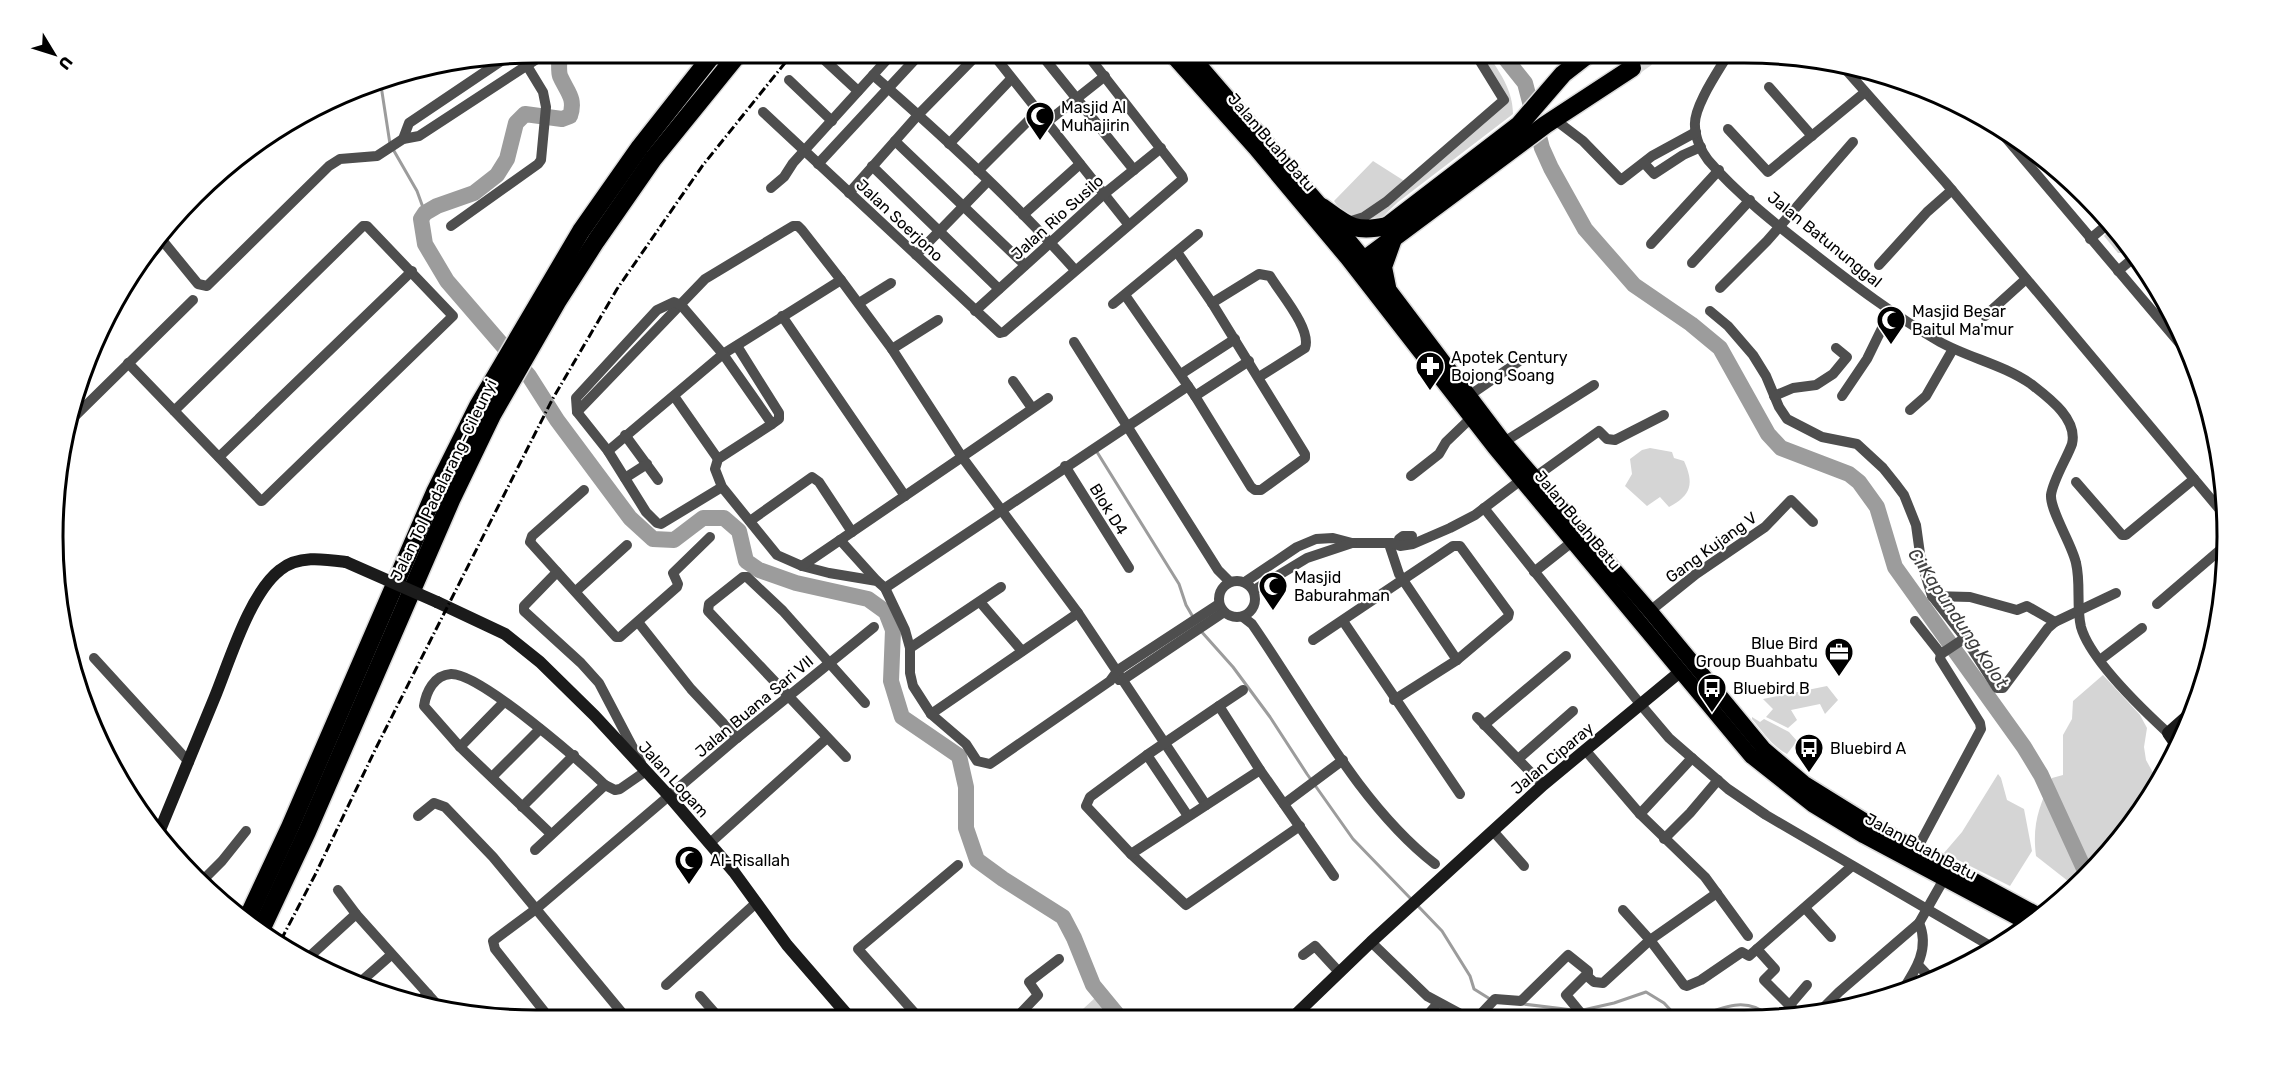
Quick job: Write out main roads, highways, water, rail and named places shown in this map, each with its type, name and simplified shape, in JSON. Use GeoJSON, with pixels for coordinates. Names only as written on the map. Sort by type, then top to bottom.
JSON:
{"type":"FeatureCollection","features":[{"type":"Feature","properties":{"kind":"highway","name":"Jalan Tol Padalarang–Cileunyi"},"geometry":{"type":"LineString","coordinates":[[250,913],[290,827],[435,492],[550,298],[581,231],[640,147],[705,63]]}},
{"type":"Feature","properties":{"kind":"highway","name":"Jalan Tol Padalarang–Cileunyi"},"geometry":{"type":"LineString","coordinates":[[550,298],[596,241],[653,159],[730,63]]}},
{"type":"Feature","properties":{"kind":"highway"},"geometry":{"type":"LineString","coordinates":[[1355,259],[1519,125],[1563,74],[1576,63]]}},
{"type":"Feature","properties":{"kind":"highway"},"geometry":{"type":"LineString","coordinates":[[1322,207],[1345,223],[1361,230],[1391,231],[1632,68]]}},
{"type":"Feature","properties":{"kind":"highway"},"geometry":{"type":"LineString","coordinates":[[1387,287],[1383,267],[1391,231]]}},
{"type":"Feature","properties":{"kind":"highway","name":"Jalan Tol Padalarang–Cileunyi"},"geometry":{"type":"LineString","coordinates":[[264,924],[307,832],[452,498],[485,410]]}},
{"type":"Feature","properties":{"kind":"main road","name":"Jalan Buah Batu"},"geometry":{"type":"LineString","coordinates":[[1180,63],[1355,259],[1528,478],[1650,611],[1749,732],[1774,759],[1867,830],[1944,879],[2021,920]]}},
{"type":"Feature","properties":{"kind":"main road","name":"Jalan Buah Batu"},"geometry":{"type":"LineString","coordinates":[[1198,63],[1322,207],[1355,259],[1387,287],[1470,395],[1476,414],[1504,442],[1572,542],[1681,670],[1739,743],[1765,769],[1813,805],[1867,830]]}},
{"type":"Feature","properties":{"kind":"main road","name":"Jalan Buah Batu"},"geometry":{"type":"LineString","coordinates":[[1887,842],[1917,849],[2032,912]]}},
{"type":"Feature","properties":{"kind":"waterway"},"geometry":{"type":"LineString","coordinates":[[559,63],[560,76],[572,104],[570,116],[562,119],[525,114],[516,123],[507,159],[497,175],[474,193],[437,206],[425,213],[421,219],[425,244],[447,281],[529,376],[557,420],[630,518],[653,539],[674,540],[703,518],[724,518],[739,531],[746,561],[759,570],[796,583],[868,599],[886,612],[893,630],[891,681],[902,717],[959,756],[966,787],[966,828],[977,860],[1063,917],[1093,985],[1114,1010]]}},
{"type":"Feature","properties":{"kind":"waterway","name":"Ci Kapundung Kolot"},"geometry":{"type":"LineString","coordinates":[[1509,63],[1525,83],[1542,148],[1585,229],[1634,285],[1691,324],[1720,348],[1768,434],[1781,448],[1849,474],[1859,482],[1877,507],[1895,567],[2024,747],[2041,775],[2083,866]]}},
{"type":"Feature","properties":{"kind":"waterway"},"geometry":{"type":"LineString","coordinates":[[382,89],[390,144],[417,191],[425,213]]}},
{"type":"Feature","properties":{"kind":"waterway"},"geometry":{"type":"LineString","coordinates":[[1097,452],[1179,584],[1193,617]]}},
{"type":"Feature","properties":{"kind":"waterway"},"geometry":{"type":"LineString","coordinates":[[1200,630],[1233,667],[1270,717],[1353,839],[1412,900]]}},
{"type":"Feature","properties":{"kind":"waterway"},"geometry":{"type":"LineString","coordinates":[[1417,905],[1442,931],[1470,976],[1474,989],[1490,999]]}},
{"type":"Feature","properties":{"kind":"waterway"},"geometry":{"type":"LineString","coordinates":[[1583,1010],[1646,992],[1670,1010]]}},
{"type":"Feature","properties":{"kind":"waterway"},"geometry":{"type":"LineString","coordinates":[[1523,1004],[1573,1010]]}},
{"type":"Feature","properties":{"kind":"waterway"},"geometry":{"type":"LineString","coordinates":[[1716,1010],[1734,1005],[1752,1006],[1760,1009]]}},
{"type":"Feature","properties":{"kind":"tunnel"},"geometry":{"type":"LineString","coordinates":[[1632,68],[1639,63]]}},
{"type":"Feature","properties":{"kind":"railway"},"geometry":{"type":"LineString","coordinates":[[283,936],[552,400],[617,289],[703,165],[785,63]]}},
{"type":"Feature","properties":{"kind":"place","name":"Masjid Al Muhajirin"},"geometry":{"type":"Point","coordinates":[1040,142]}},
{"type":"Feature","properties":{"kind":"place","name":"Masjid Besar Baitul Ma'mur"},"geometry":{"type":"Point","coordinates":[1891,346]}},
{"type":"Feature","properties":{"kind":"place","name":"Apotek Century Bojong Soang"},"geometry":{"type":"Point","coordinates":[1430,392]}},
{"type":"Feature","properties":{"kind":"place","name":"Masjid Baburahman"},"geometry":{"type":"Point","coordinates":[1273,612]}},
{"type":"Feature","properties":{"kind":"place","name":"Blue Bird Group Buahbatu"},"geometry":{"type":"Point","coordinates":[1839,678]}},
{"type":"Feature","properties":{"kind":"place","name":"Bluebird B"},"geometry":{"type":"Point","coordinates":[1712,714]}},
{"type":"Feature","properties":{"kind":"place","name":"Bluebird A"},"geometry":{"type":"Point","coordinates":[1809,774]}},
{"type":"Feature","properties":{"kind":"place","name":"Al-Risallah"},"geometry":{"type":"Point","coordinates":[689,886]}}]}
